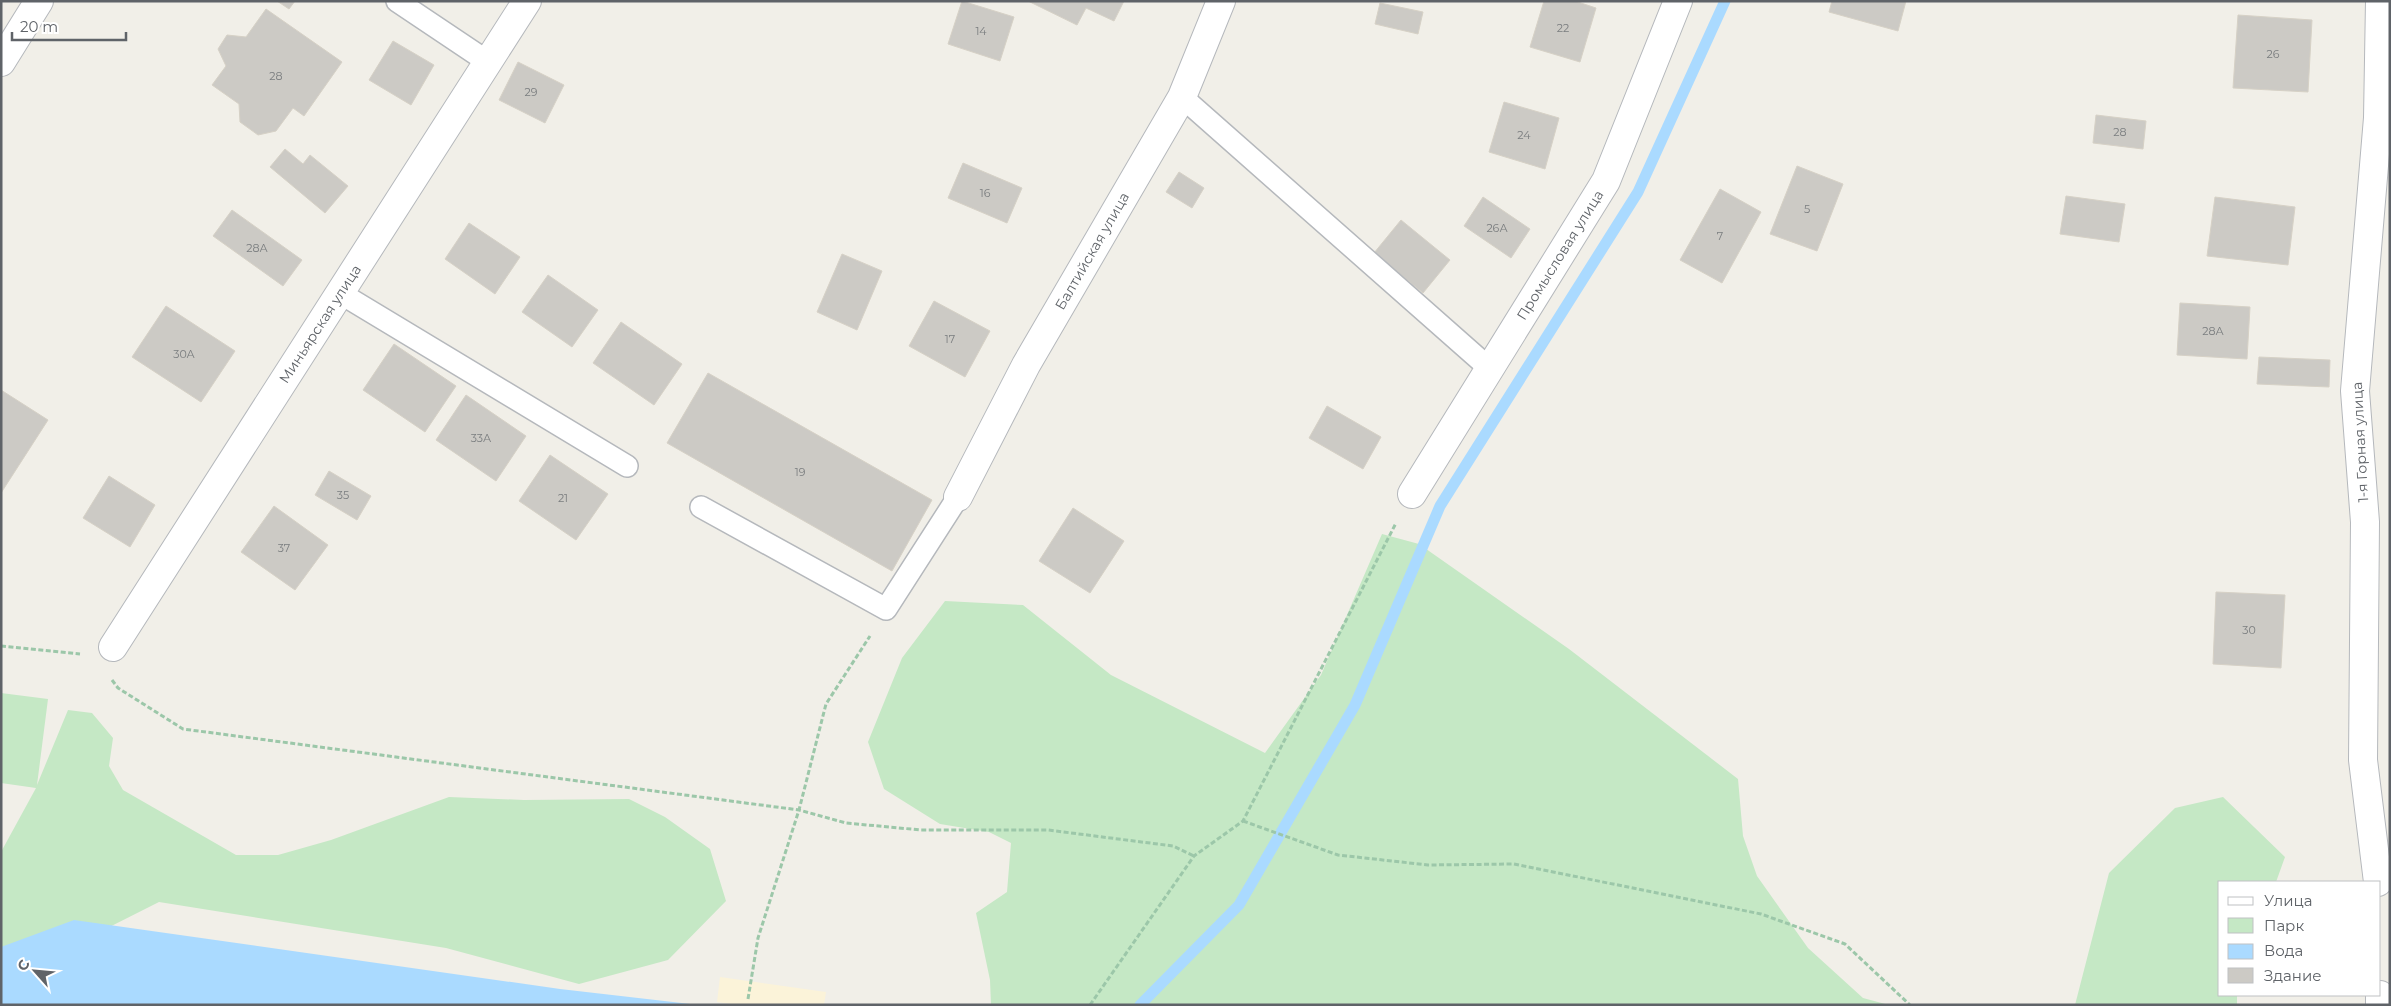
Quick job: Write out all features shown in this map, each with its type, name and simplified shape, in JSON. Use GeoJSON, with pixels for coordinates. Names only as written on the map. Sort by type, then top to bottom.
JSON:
{"type":"FeatureCollection","features":[{"type":"Feature","properties":{"kind":"street"},"geometry":{"type":"LineString","coordinates":[[1,62],[39,1]]}},
{"type":"Feature","properties":{"kind":"street","name":"Миньярская улица"},"geometry":{"type":"LineString","coordinates":[[102,651],[340,293],[527,1]]}},
{"type":"Feature","properties":{"kind":"street","name":"Балтийская улица"},"geometry":{"type":"LineString","coordinates":[[958,498],[1026,365],[1182,97],[1221,1]]}},
{"type":"Feature","properties":{"kind":"street","name":"Промысловая улица"},"geometry":{"type":"LineString","coordinates":[[1412,494],[1606,181],[1678,1]]}},
{"type":"Feature","properties":{"kind":"street","name":"1-я Горная улица"},"geometry":{"type":"LineString","coordinates":[[2378,881],[2364,760],[2365,522],[2355,391],[2378,118],[2380,1]]}},
{"type":"Feature","properties":{"kind":"lane"},"geometry":{"type":"LineString","coordinates":[[397,1],[488,62]]}},
{"type":"Feature","properties":{"kind":"lane"},"geometry":{"type":"LineString","coordinates":[[1182,97],[1489,368]]}},
{"type":"Feature","properties":{"kind":"lane"},"geometry":{"type":"LineString","coordinates":[[340,293],[627,466]]}},
{"type":"Feature","properties":{"kind":"lane"},"geometry":{"type":"LineString","coordinates":[[700,507],[886,610],[958,498]]}},
{"type":"Feature","properties":{"kind":"path"},"geometry":{"type":"LineString","coordinates":[[1090,1005],[1194,856],[1243,821],[1412,494]]}},
{"type":"Feature","properties":{"kind":"path"},"geometry":{"type":"LineString","coordinates":[[748,999],[758,938],[799,810],[826,704],[886,610]]}},
{"type":"Feature","properties":{"kind":"path"},"geometry":{"type":"LineString","coordinates":[[1,646],[102,651],[118,688],[183,729],[799,810],[846,823],[902,828],[1048,830],[1173,846],[1194,856]]}},
{"type":"Feature","properties":{"kind":"path"},"geometry":{"type":"LineString","coordinates":[[1243,821],[1338,856],[1428,865],[1514,864],[1761,914],[1845,944],[1910,1005]]}},
{"type":"Feature","properties":{"kind":"green space"},"geometry":{"type":"Polygon","coordinates":[[[1382,534],[1419,544],[1569,649],[1738,779],[1743,836],[1757,876],[1808,948],[1863,998],[1889,1005],[991,1005],[990,980],[976,913],[1007,892],[1011,843],[989,832],[940,824],[884,789],[868,742],[902,658],[945,601],[1023,605],[1111,675],[1265,753],[1321,675],[1382,534]]]}},
{"type":"Feature","properties":{"kind":"green space"},"geometry":{"type":"Polygon","coordinates":[[[1,693],[48,699],[37,785],[68,710],[92,713],[113,738],[109,766],[123,790],[236,855],[278,855],[331,840],[449,797],[524,800],[629,799],[665,817],[710,849],[726,901],[668,960],[579,984],[446,948],[159,902],[38,963],[1,967],[1,852],[36,788],[1,783],[1,693]]]}},
{"type":"Feature","properties":{"kind":"green space"},"geometry":{"type":"Polygon","coordinates":[[[2223,797],[2285,857],[2276,881],[2218,881],[2218,996],[2237,996],[2237,1005],[2075,1005],[2109,873],[2175,808],[2223,797]]]}},
{"type":"Feature","properties":{"kind":"sand"},"geometry":{"type":"Polygon","coordinates":[[[720,977],[826,992],[824,1005],[739,1005],[717,1002],[720,977]]]}},
{"type":"Feature","properties":{"kind":"water"},"geometry":{"type":"Polygon","coordinates":[[[74,920],[560,989],[699,1005],[1,1005],[1,947],[74,920]]]}},
{"type":"Feature","properties":{"kind":"building"},"geometry":{"type":"Polygon","coordinates":[[[277,1],[295,1],[289,9],[277,1]]]}},
{"type":"Feature","properties":{"kind":"building"},"geometry":{"type":"Polygon","coordinates":[[[962,1],[1014,17],[1000,61],[948,44],[962,1]]]}},
{"type":"Feature","properties":{"kind":"building"},"geometry":{"type":"Polygon","coordinates":[[[1028,1],[1124,1],[1114,21],[1086,8],[1077,25],[1028,1]]]}},
{"type":"Feature","properties":{"kind":"building"},"geometry":{"type":"Polygon","coordinates":[[[1544,1],[1575,1],[1596,8],[1580,62],[1530,47],[1544,1]]]}},
{"type":"Feature","properties":{"kind":"building"},"geometry":{"type":"Polygon","coordinates":[[[1832,1],[1906,1],[1898,31],[1829,12],[1832,1]]]}},
{"type":"Feature","properties":{"kind":"building"},"geometry":{"type":"Polygon","coordinates":[[[1380,3],[1423,12],[1418,34],[1375,24],[1380,3]]]}},
{"type":"Feature","properties":{"kind":"building"},"geometry":{"type":"Polygon","coordinates":[[[266,9],[342,62],[304,116],[293,108],[276,131],[258,135],[240,122],[239,104],[212,85],[226,66],[218,49],[227,35],[246,37],[266,9]]]}},
{"type":"Feature","properties":{"kind":"building"},"geometry":{"type":"Polygon","coordinates":[[[2238,15],[2312,20],[2308,92],[2233,88],[2238,15]]]}},
{"type":"Feature","properties":{"kind":"building"},"geometry":{"type":"Polygon","coordinates":[[[393,41],[434,65],[411,105],[369,80],[393,41]]]}},
{"type":"Feature","properties":{"kind":"building"},"geometry":{"type":"Polygon","coordinates":[[[518,62],[564,85],[545,123],[499,100],[518,62]]]}},
{"type":"Feature","properties":{"kind":"building"},"geometry":{"type":"Polygon","coordinates":[[[1504,102],[1559,118],[1545,169],[1489,152],[1504,102]]]}},
{"type":"Feature","properties":{"kind":"building"},"geometry":{"type":"Polygon","coordinates":[[[2096,115],[2146,121],[2143,149],[2093,143],[2096,115]]]}},
{"type":"Feature","properties":{"kind":"building"},"geometry":{"type":"Polygon","coordinates":[[[285,149],[303,164],[310,155],[348,186],[325,213],[270,167],[285,149]]]}},
{"type":"Feature","properties":{"kind":"building"},"geometry":{"type":"Polygon","coordinates":[[[963,163],[1022,188],[1007,223],[948,198],[963,163]]]}},
{"type":"Feature","properties":{"kind":"building"},"geometry":{"type":"Polygon","coordinates":[[[1797,166],[1843,184],[1817,251],[1770,234],[1797,166]]]}},
{"type":"Feature","properties":{"kind":"building"},"geometry":{"type":"Polygon","coordinates":[[[1179,172],[1204,188],[1192,208],[1166,192],[1179,172]]]}},
{"type":"Feature","properties":{"kind":"building"},"geometry":{"type":"Polygon","coordinates":[[[1720,189],[1761,212],[1722,283],[1680,260],[1720,189]]]}},
{"type":"Feature","properties":{"kind":"building"},"geometry":{"type":"Polygon","coordinates":[[[2066,196],[2125,204],[2119,242],[2060,234],[2066,196]]]}},
{"type":"Feature","properties":{"kind":"building"},"geometry":{"type":"Polygon","coordinates":[[[1483,197],[1530,229],[1511,258],[1464,226],[1483,197]]]}},
{"type":"Feature","properties":{"kind":"building"},"geometry":{"type":"Polygon","coordinates":[[[2215,197],[2295,207],[2288,265],[2207,256],[2215,197]]]}},
{"type":"Feature","properties":{"kind":"building"},"geometry":{"type":"Polygon","coordinates":[[[232,210],[302,260],[283,286],[213,236],[232,210]]]}},
{"type":"Feature","properties":{"kind":"building"},"geometry":{"type":"Polygon","coordinates":[[[1401,220],[1450,260],[1423,293],[1374,253],[1401,220]]]}},
{"type":"Feature","properties":{"kind":"building"},"geometry":{"type":"Polygon","coordinates":[[[469,223],[520,257],[495,294],[445,259],[469,223]]]}},
{"type":"Feature","properties":{"kind":"building"},"geometry":{"type":"Polygon","coordinates":[[[842,254],[882,271],[857,330],[817,312],[842,254]]]}},
{"type":"Feature","properties":{"kind":"building"},"geometry":{"type":"Polygon","coordinates":[[[548,275],[598,310],[572,347],[522,312],[548,275]]]}},
{"type":"Feature","properties":{"kind":"building"},"geometry":{"type":"Polygon","coordinates":[[[934,301],[990,331],[965,377],[909,346],[934,301]]]}},
{"type":"Feature","properties":{"kind":"building"},"geometry":{"type":"Polygon","coordinates":[[[2180,303],[2250,307],[2247,359],[2177,355],[2180,303]]]}},
{"type":"Feature","properties":{"kind":"building"},"geometry":{"type":"Polygon","coordinates":[[[166,306],[235,351],[201,402],[132,357],[166,306]]]}},
{"type":"Feature","properties":{"kind":"building"},"geometry":{"type":"Polygon","coordinates":[[[621,322],[682,364],[654,405],[593,363],[621,322]]]}},
{"type":"Feature","properties":{"kind":"building"},"geometry":{"type":"Polygon","coordinates":[[[394,344],[456,386],[425,432],[363,390],[394,344]]]}},
{"type":"Feature","properties":{"kind":"building"},"geometry":{"type":"Polygon","coordinates":[[[2259,357],[2330,360],[2329,387],[2257,384],[2259,357]]]}},
{"type":"Feature","properties":{"kind":"building"},"geometry":{"type":"Polygon","coordinates":[[[708,373],[932,500],[892,571],[667,443],[708,373]]]}},
{"type":"Feature","properties":{"kind":"building"},"geometry":{"type":"Polygon","coordinates":[[[1,390],[48,420],[1,493],[1,390]]]}},
{"type":"Feature","properties":{"kind":"building"},"geometry":{"type":"Polygon","coordinates":[[[466,395],[526,436],[496,481],[436,440],[466,395]]]}},
{"type":"Feature","properties":{"kind":"building"},"geometry":{"type":"Polygon","coordinates":[[[1327,406],[1381,437],[1363,469],[1309,438],[1327,406]]]}},
{"type":"Feature","properties":{"kind":"building"},"geometry":{"type":"Polygon","coordinates":[[[550,455],[608,494],[576,540],[519,501],[550,455]]]}},
{"type":"Feature","properties":{"kind":"building"},"geometry":{"type":"Polygon","coordinates":[[[329,471],[371,496],[357,520],[315,495],[329,471]]]}},
{"type":"Feature","properties":{"kind":"building"},"geometry":{"type":"Polygon","coordinates":[[[109,476],[155,505],[130,547],[83,518],[109,476]]]}},
{"type":"Feature","properties":{"kind":"building"},"geometry":{"type":"Polygon","coordinates":[[[274,506],[328,545],[295,590],[241,552],[274,506]]]}},
{"type":"Feature","properties":{"kind":"building"},"geometry":{"type":"Polygon","coordinates":[[[1073,508],[1124,541],[1090,593],[1039,561],[1073,508]]]}},
{"type":"Feature","properties":{"kind":"building"},"geometry":{"type":"Polygon","coordinates":[[[2216,592],[2285,595],[2281,668],[2213,664],[2216,592]]]}},
{"type":"Feature","properties":{"kind":"waterway"},"geometry":{"type":"LineString","coordinates":[[1140,1005],[1239,905],[1355,705],[1440,506],[1638,192],[1725,1]]}}]}
